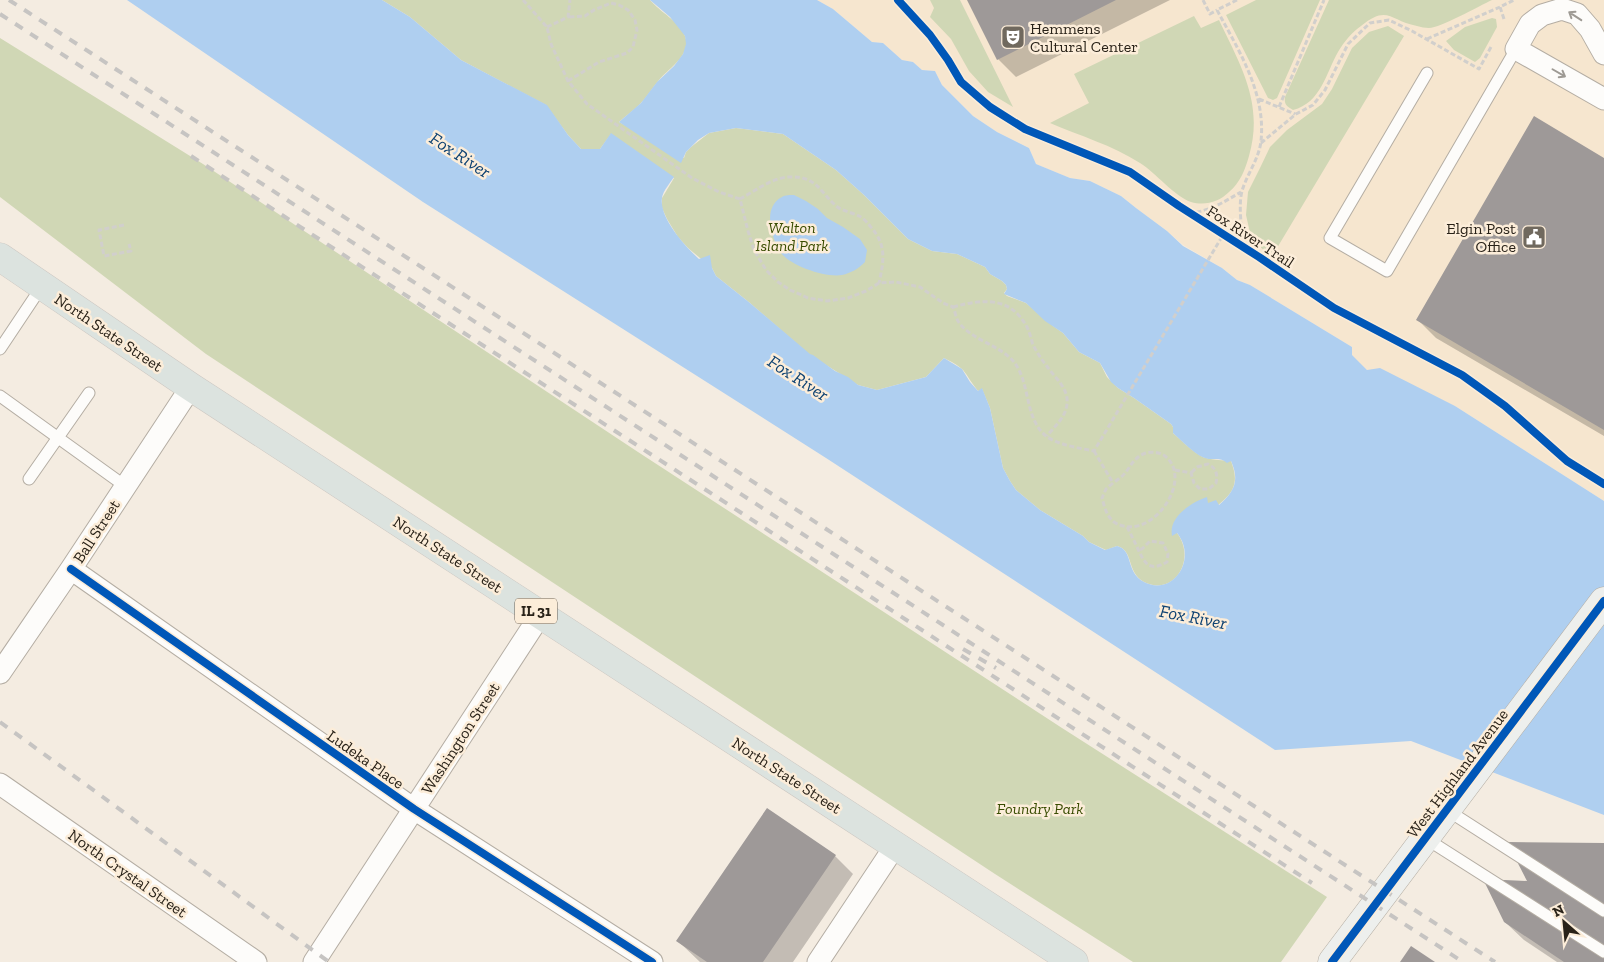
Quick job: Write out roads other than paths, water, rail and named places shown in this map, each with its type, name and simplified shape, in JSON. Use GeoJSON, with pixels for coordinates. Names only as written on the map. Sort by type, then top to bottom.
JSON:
{"type":"FeatureCollection","features":[{"type":"Feature","properties":{"kind":"main road","name":"North State Street"},"geometry":{"type":"LineString","coordinates":[[0,257],[190,387],[1074,962]]}},
{"type":"Feature","properties":{"kind":"main road","name":"West Highland Avenue"},"geometry":{"type":"LineString","coordinates":[[1338,957],[1604,601]]}},
{"type":"Feature","properties":{"kind":"street"},"geometry":{"type":"LineString","coordinates":[[1604,54],[1590,29],[1577,14],[1562,9],[1542,15],[1530,24],[1516,49],[1604,99]]}},
{"type":"Feature","properties":{"kind":"street","name":"Ball Street"},"geometry":{"type":"LineString","coordinates":[[0,673],[71,569],[190,387]]}},
{"type":"Feature","properties":{"kind":"street","name":"Ludeka Place"},"geometry":{"type":"LineString","coordinates":[[71,569],[414,808],[652,962]]}},
{"type":"Feature","properties":{"kind":"street","name":"Washington Street"},"geometry":{"type":"LineString","coordinates":[[314,962],[541,614]]}},
{"type":"Feature","properties":{"kind":"street","name":"North Crystal Street"},"geometry":{"type":"LineString","coordinates":[[0,784],[256,962]]}},
{"type":"Feature","properties":{"kind":"street"},"geometry":{"type":"LineString","coordinates":[[818,962],[895,846]]}},
{"type":"Feature","properties":{"kind":"lane"},"geometry":{"type":"LineString","coordinates":[[1426,73],[1330,238],[1386,271],[1516,49]]}},
{"type":"Feature","properties":{"kind":"lane"},"geometry":{"type":"LineString","coordinates":[[0,349],[42,286]]}},
{"type":"Feature","properties":{"kind":"lane"},"geometry":{"type":"LineString","coordinates":[[29,479],[89,392]]}},
{"type":"Feature","properties":{"kind":"lane"},"geometry":{"type":"LineString","coordinates":[[0,396],[126,486]]}},
{"type":"Feature","properties":{"kind":"lane"},"geometry":{"type":"LineString","coordinates":[[1453,802],[1604,911]]}},
{"type":"Feature","properties":{"kind":"lane"},"geometry":{"type":"LineString","coordinates":[[1426,838],[1604,952]]}},
{"type":"Feature","properties":{"kind":"water","name":"Fox River"},"geometry":{"type":"Polygon","coordinates":[[[127,0],[382,0],[410,17],[461,60],[547,105],[568,135],[581,149],[600,149],[611,133],[674,177],[664,193],[662,206],[674,232],[699,259],[710,255],[712,268],[716,276],[810,354],[835,371],[848,377],[858,385],[877,390],[926,377],[944,358],[962,369],[978,391],[982,388],[990,408],[1003,468],[1016,490],[1040,510],[1083,536],[1089,542],[1105,550],[1117,546],[1122,548],[1126,552],[1134,573],[1144,582],[1155,585],[1173,580],[1179,573],[1185,554],[1183,543],[1177,533],[1172,536],[1174,523],[1182,511],[1201,499],[1207,497],[1208,503],[1216,500],[1219,505],[1224,500],[1234,486],[1235,474],[1231,461],[1227,463],[1219,459],[1208,459],[1197,454],[1173,433],[1171,424],[1111,382],[1100,363],[1079,352],[1063,333],[1045,321],[1026,303],[1004,294],[1007,289],[1006,285],[990,274],[985,267],[957,254],[932,251],[908,239],[836,170],[783,134],[736,128],[709,133],[698,140],[686,152],[681,163],[619,122],[641,103],[657,82],[674,66],[683,54],[686,44],[685,36],[670,17],[650,0],[817,0],[833,9],[872,42],[883,43],[902,60],[913,62],[922,70],[935,71],[942,85],[973,116],[997,132],[1029,148],[1036,164],[1070,178],[1090,181],[1121,196],[1167,231],[1183,246],[1352,347],[1352,355],[1367,370],[1380,368],[1455,406],[1604,501],[1604,815],[1411,741],[1275,750],[826,458],[423,202],[127,0]]]}},
{"type":"Feature","properties":{"kind":"water"},"geometry":{"type":"Polygon","coordinates":[[[794,195],[818,209],[827,218],[860,239],[867,250],[865,262],[851,272],[842,275],[827,275],[809,270],[786,258],[777,247],[774,239],[770,215],[776,202],[783,196],[794,195]]]}},
{"type":"Feature","properties":{"kind":"railway"},"geometry":{"type":"LineString","coordinates":[[9,0],[1495,962]]}},
{"type":"Feature","properties":{"kind":"railway"},"geometry":{"type":"LineString","coordinates":[[0,14],[1463,962]]}},
{"type":"Feature","properties":{"kind":"railway"},"geometry":{"type":"LineString","coordinates":[[191,156],[1312,883]]}},
{"type":"Feature","properties":{"kind":"railway"},"geometry":{"type":"LineString","coordinates":[[963,649],[996,668]]}},
{"type":"Feature","properties":{"kind":"railway"},"geometry":{"type":"LineString","coordinates":[[0,722],[329,962]]}},
{"type":"Feature","properties":{"kind":"place","name":"Hemmens Cultural Center"},"geometry":{"type":"Point","coordinates":[1013,37]}},
{"type":"Feature","properties":{"kind":"place","name":"Elgin Post Office"},"geometry":{"type":"Point","coordinates":[1534,237]}},
{"type":"Feature","properties":{"kind":"park label","name":"Walton Island Park"},"geometry":{"type":"Point","coordinates":[792,236]}},
{"type":"Feature","properties":{"kind":"park label","name":"Foundry Park"},"geometry":{"type":"Point","coordinates":[1040,808]}}]}
